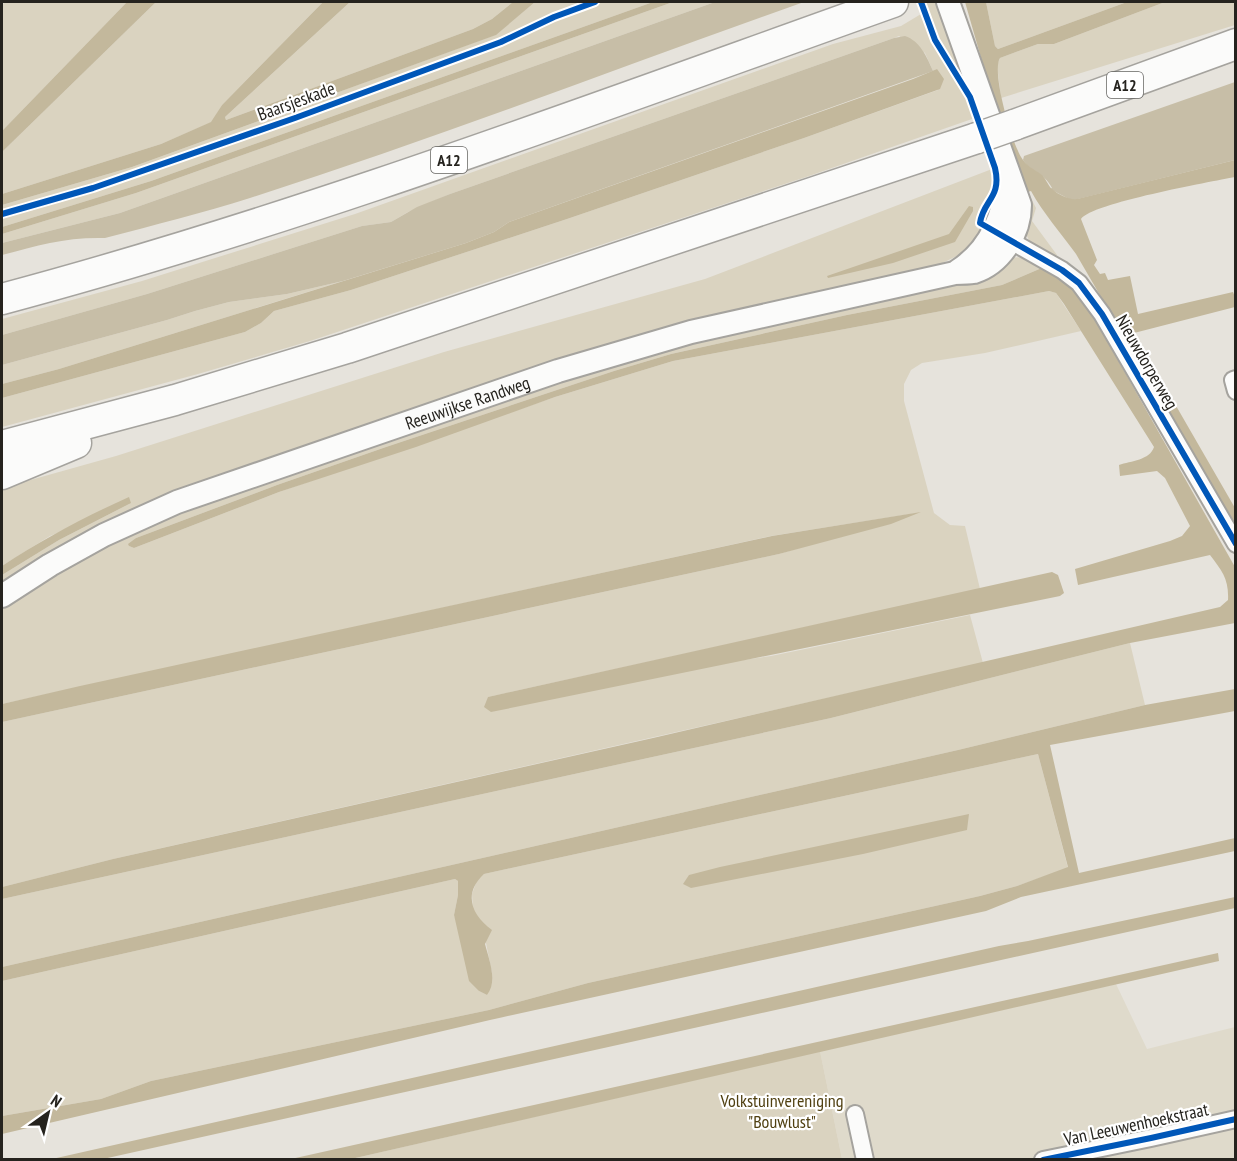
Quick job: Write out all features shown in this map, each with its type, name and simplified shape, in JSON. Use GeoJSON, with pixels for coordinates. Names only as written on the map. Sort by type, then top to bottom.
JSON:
{"type":"FeatureCollection","features":[{"type":"Feature","properties":{"kind":"highway","name":"A12"},"geometry":{"type":"LineString","coordinates":[[2,299],[147,258],[338,199],[892,2]]}},
{"type":"Feature","properties":{"kind":"highway","name":"A12"},"geometry":{"type":"LineString","coordinates":[[2,446],[176,400],[381,338],[977,138],[1236,44]]}},
{"type":"Feature","properties":{"kind":"highway","name":"A12"},"geometry":{"type":"LineString","coordinates":[[2,474],[176,400]]}},
{"type":"Feature","properties":{"kind":"main road","name":"Reeuwijkse Randweg"},"geometry":{"type":"LineString","coordinates":[[2,596],[50,565],[104,536],[177,502],[547,374],[691,332],[955,273],[1002,236],[1009,173],[948,2]]}},
{"type":"Feature","properties":{"kind":"street","name":"Nieuwdorperweg"},"geometry":{"type":"LineString","coordinates":[[1002,236],[1062,270],[1079,283],[1102,314],[1236,544]]}},
{"type":"Feature","properties":{"kind":"street"},"geometry":{"type":"LineString","coordinates":[[1236,379],[1233,380],[1236,391]]}},
{"type":"Feature","properties":{"kind":"street"},"geometry":{"type":"LineString","coordinates":[[855,1114],[865,1160]]}},
{"type":"Feature","properties":{"kind":"street","name":"Van Leeuwenhoekstraat"},"geometry":{"type":"LineString","coordinates":[[1043,1160],[1236,1119]]}},
{"type":"Feature","properties":{"kind":"shaded area"},"geometry":{"type":"Polygon","coordinates":[[[127,2],[156,2],[2,152],[2,131],[127,2]]]}},
{"type":"Feature","properties":{"kind":"shaded area"},"geometry":{"type":"Polygon","coordinates":[[[323,2],[350,2],[225,117],[226,120],[473,29],[492,19],[513,2],[535,2],[496,35],[132,167],[2,205],[2,194],[161,144],[211,122],[222,105],[323,2]]]}},
{"type":"Feature","properties":{"kind":"shaded area"},"geometry":{"type":"Polygon","coordinates":[[[653,2],[673,2],[136,193],[2,234],[2,227],[151,181],[653,2]]]}},
{"type":"Feature","properties":{"kind":"shaded area"},"geometry":{"type":"Polygon","coordinates":[[[715,2],[804,2],[459,127],[250,198],[105,238],[65,240],[2,255],[2,243],[120,213],[715,2]]]}},
{"type":"Feature","properties":{"kind":"shaded area"},"geometry":{"type":"Polygon","coordinates":[[[965,2],[986,2],[995,46],[998,49],[1127,2],[1165,2],[1054,44],[1038,44],[1000,58],[998,77],[1000,92],[1008,123],[1021,157],[1042,175],[1052,189],[1067,198],[1077,199],[1235,160],[1235,177],[1106,206],[1081,219],[1097,260],[1094,265],[1100,274],[1105,273],[1108,280],[1130,276],[1138,314],[1233,292],[1235,307],[1134,333],[1235,508],[1235,527],[1076,254],[1022,181],[994,103],[965,2]]]}},
{"type":"Feature","properties":{"kind":"shaded area"},"geometry":{"type":"Polygon","coordinates":[[[905,36],[919,46],[933,71],[509,222],[494,232],[466,243],[343,281],[287,294],[229,302],[2,365],[2,335],[147,294],[362,226],[391,222],[417,207],[450,194],[905,36]]]}},
{"type":"Feature","properties":{"kind":"shaded area"},"geometry":{"type":"Polygon","coordinates":[[[937,69],[944,79],[940,89],[804,138],[351,290],[274,311],[261,323],[245,332],[2,398],[2,384],[59,369],[466,243],[494,232],[509,222],[937,69]]]}},
{"type":"Feature","properties":{"kind":"shaded area"},"geometry":{"type":"Polygon","coordinates":[[[1235,82],[1235,160],[1074,200],[1050,189],[1052,188],[1049,182],[1023,160],[1024,156],[1235,82]]]}},
{"type":"Feature","properties":{"kind":"shaded area"},"geometry":{"type":"Polygon","coordinates":[[[969,206],[973,207],[973,211],[955,242],[893,263],[828,278],[827,276],[949,234],[969,206]]]}},
{"type":"Feature","properties":{"kind":"shaded area"},"geometry":{"type":"Polygon","coordinates":[[[1044,267],[1066,281],[1089,309],[1235,567],[1235,623],[1130,643],[831,718],[2,899],[2,887],[113,859],[653,738],[1220,607],[1228,600],[1227,586],[1221,571],[1210,555],[1078,585],[1075,569],[1170,541],[1182,536],[1190,526],[1165,478],[1157,471],[1120,476],[1119,465],[1149,455],[1154,447],[1064,304],[1056,293],[1049,291],[673,361],[555,397],[416,447],[279,492],[134,548],[128,544],[136,538],[277,485],[614,371],[671,354],[847,315],[1002,285],[1044,267]]]}},
{"type":"Feature","properties":{"kind":"shaded area"},"geometry":{"type":"Polygon","coordinates":[[[129,497],[131,503],[59,540],[2,575],[2,566],[17,556],[129,497]]]}},
{"type":"Feature","properties":{"kind":"shaded area"},"geometry":{"type":"Polygon","coordinates":[[[921,512],[891,524],[779,554],[2,722],[2,704],[80,686],[772,536],[921,512]]]}},
{"type":"Feature","properties":{"kind":"shaded area"},"geometry":{"type":"Polygon","coordinates":[[[1052,572],[1058,575],[1064,593],[1060,596],[491,712],[484,707],[488,697],[1052,572]]]}},
{"type":"Feature","properties":{"kind":"shaded area"},"geometry":{"type":"Polygon","coordinates":[[[1235,689],[1235,711],[1050,745],[1079,873],[1235,838],[1235,851],[1021,897],[986,911],[490,1020],[2,1134],[2,1116],[101,1099],[151,1081],[489,1010],[588,983],[980,896],[1017,886],[1068,867],[1038,754],[484,874],[473,889],[472,903],[479,918],[492,930],[485,944],[492,977],[487,995],[469,981],[454,915],[458,895],[458,881],[455,879],[2,981],[2,967],[958,750],[1145,705],[1235,689]]]}},
{"type":"Feature","properties":{"kind":"shaded area"},"geometry":{"type":"Polygon","coordinates":[[[969,814],[967,830],[863,854],[691,888],[683,884],[689,875],[720,867],[969,814]]]}},
{"type":"Feature","properties":{"kind":"shaded area"},"geometry":{"type":"Polygon","coordinates":[[[1235,897],[1235,908],[103,1159],[52,1159],[999,946],[1235,897]]]}},
{"type":"Feature","properties":{"kind":"shaded area"},"geometry":{"type":"Polygon","coordinates":[[[1218,953],[1219,961],[351,1159],[291,1159],[1218,953]]]}},
{"type":"Feature","properties":{"kind":"shaded area"},"geometry":{"type":"Polygon","coordinates":[[[1116,984],[1147,1049],[1235,1027],[1235,1159],[842,1159],[820,1051],[1116,984]]]}},
{"type":"Feature","properties":{"kind":"green space"},"geometry":{"type":"Polygon","coordinates":[[[5,2],[127,2],[2,131],[2,5],[5,2]]]}},
{"type":"Feature","properties":{"kind":"green space"},"geometry":{"type":"Polygon","coordinates":[[[156,2],[323,2],[222,105],[212,122],[161,144],[2,194],[2,152],[156,2]]]}},
{"type":"Feature","properties":{"kind":"green space"},"geometry":{"type":"Polygon","coordinates":[[[350,2],[513,2],[492,19],[473,29],[226,120],[225,117],[350,2]]]}},
{"type":"Feature","properties":{"kind":"green space"},"geometry":{"type":"Polygon","coordinates":[[[535,2],[653,2],[151,181],[2,227],[2,205],[132,167],[495,35],[535,2]]]}},
{"type":"Feature","properties":{"kind":"green space"},"geometry":{"type":"Polygon","coordinates":[[[673,2],[715,2],[120,213],[2,243],[2,234],[136,193],[673,2]]]}},
{"type":"Feature","properties":{"kind":"green space"},"geometry":{"type":"Polygon","coordinates":[[[925,2],[939,2],[971,89],[941,43],[925,2]]]}},
{"type":"Feature","properties":{"kind":"green space"},"geometry":{"type":"Polygon","coordinates":[[[986,2],[1127,2],[998,49],[995,46],[986,2]]]}},
{"type":"Feature","properties":{"kind":"green space"},"geometry":{"type":"Polygon","coordinates":[[[1165,2],[1235,2],[1235,25],[1001,98],[997,65],[1000,58],[1038,44],[1054,44],[1165,2]]]}},
{"type":"Feature","properties":{"kind":"green space"},"geometry":{"type":"Polygon","coordinates":[[[921,14],[936,48],[967,96],[975,117],[972,119],[809,176],[310,341],[2,427],[2,398],[245,332],[261,323],[274,311],[351,290],[804,138],[938,90],[937,69],[933,71],[925,53],[899,36],[450,194],[391,222],[362,226],[147,294],[2,335],[2,319],[142,281],[355,214],[833,44],[901,26],[921,14]]]}},
{"type":"Feature","properties":{"kind":"green space"},"geometry":{"type":"Polygon","coordinates":[[[992,169],[991,191],[975,224],[986,234],[967,251],[932,268],[243,470],[2,586],[2,575],[59,540],[131,503],[50,536],[2,566],[2,488],[116,456],[444,352],[705,279],[992,169]]]}},
{"type":"Feature","properties":{"kind":"green space"},"geometry":{"type":"Polygon","coordinates":[[[1020,177],[1036,208],[1032,221],[1057,255],[1053,258],[1030,242],[1025,232],[1020,177]]]}},
{"type":"Feature","properties":{"kind":"green space"},"geometry":{"type":"Polygon","coordinates":[[[1009,257],[1028,258],[1044,267],[1002,285],[847,315],[671,354],[614,371],[277,485],[136,538],[129,546],[134,548],[279,492],[555,397],[673,361],[1049,291],[1056,293],[1081,331],[985,353],[922,363],[911,370],[904,384],[904,401],[934,513],[950,525],[965,526],[980,589],[488,697],[771,656],[970,615],[983,663],[113,859],[2,887],[2,722],[779,554],[917,513],[771,536],[2,704],[2,606],[114,540],[211,499],[337,455],[661,349],[1009,257]]]}},
{"type":"Feature","properties":{"kind":"green space"},"geometry":{"type":"Polygon","coordinates":[[[343,281],[59,369],[2,384],[2,365],[229,302],[287,294],[343,281]]]}},
{"type":"Feature","properties":{"kind":"green space"},"geometry":{"type":"Polygon","coordinates":[[[1130,643],[1145,705],[958,750],[2,967],[2,899],[831,718],[1130,643]]]}},
{"type":"Feature","properties":{"kind":"green space"},"geometry":{"type":"Polygon","coordinates":[[[1038,754],[1068,868],[1017,886],[588,983],[489,1010],[151,1081],[101,1099],[2,1116],[2,981],[455,879],[458,881],[458,895],[454,915],[479,991],[487,995],[492,973],[482,923],[473,912],[472,894],[477,880],[484,874],[1038,754]]]}},
{"type":"Feature","properties":{"kind":"green space","name":"Volkstuinvereniging \"Bouwlust\""},"geometry":{"type":"Polygon","coordinates":[[[820,1051],[842,1159],[351,1159],[820,1051]]]}},
{"type":"Feature","properties":{"kind":"cycle path","name":"Baarsjeskade"},"geometry":{"type":"LineString","coordinates":[[2,214],[93,188],[295,118],[501,42],[554,17],[595,2]]}},
{"type":"Feature","properties":{"kind":"cycle path"},"geometry":{"type":"LineString","coordinates":[[921,2],[935,40],[970,97],[995,168],[996,186],[980,223],[1062,270],[1079,283],[1102,314],[1236,544]]}},
{"type":"Feature","properties":{"kind":"cycle path"},"geometry":{"type":"LineString","coordinates":[[1043,1160],[1236,1119]]}}]}
